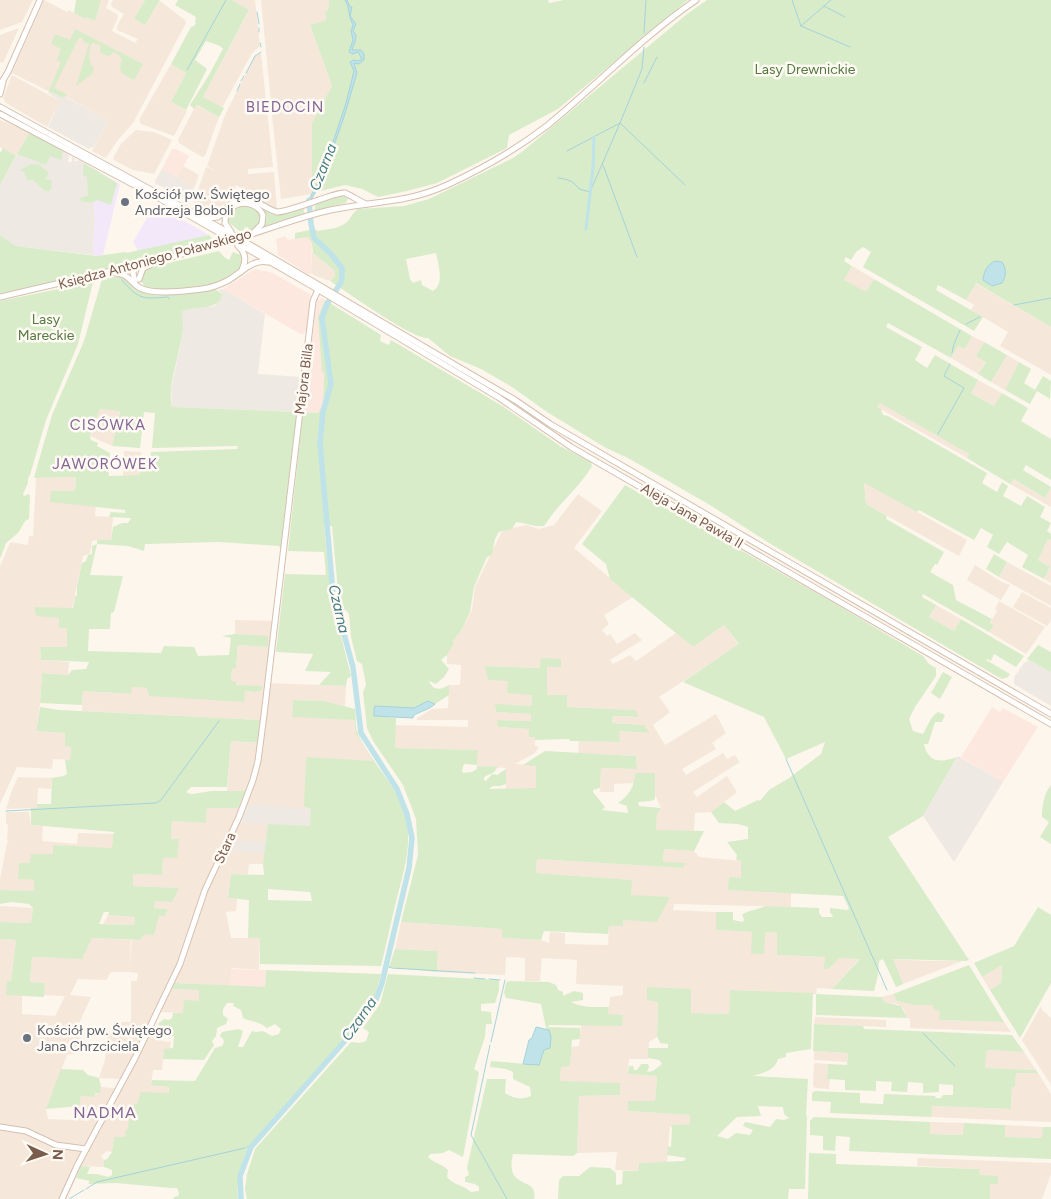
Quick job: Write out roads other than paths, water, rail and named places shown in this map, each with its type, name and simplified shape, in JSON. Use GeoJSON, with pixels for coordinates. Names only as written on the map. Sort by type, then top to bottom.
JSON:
{"type":"FeatureCollection","features":[{"type":"Feature","properties":{"kind":"main road"},"geometry":{"type":"LineString","coordinates":[[0,85],[40,0]]}},
{"type":"Feature","properties":{"kind":"main road","name":"Księdza Antoniego Poławskiego"},"geometry":{"type":"LineString","coordinates":[[0,297],[158,261],[317,213],[403,200],[422,195],[457,180],[510,150],[547,125],[657,29],[696,0]]}},
{"type":"Feature","properties":{"kind":"main road"},"geometry":{"type":"LineString","coordinates":[[0,94],[4,78]]}},
{"type":"Feature","properties":{"kind":"main road"},"geometry":{"type":"LineString","coordinates":[[0,107],[197,214],[338,299]]}},
{"type":"Feature","properties":{"kind":"main road"},"geometry":{"type":"LineString","coordinates":[[0,114],[121,178],[318,290],[329,294]]}},
{"type":"Feature","properties":{"kind":"main road"},"geometry":{"type":"LineString","coordinates":[[197,214],[213,219],[218,217],[231,203],[243,199],[254,200],[276,212],[304,206],[338,193],[349,195],[369,205]]}},
{"type":"Feature","properties":{"kind":"main road"},"geometry":{"type":"LineString","coordinates":[[348,207],[349,195]]}},
{"type":"Feature","properties":{"kind":"main road"},"geometry":{"type":"LineString","coordinates":[[235,236],[226,225],[225,218],[230,209],[241,203],[255,205],[262,214],[262,224],[252,234]]}},
{"type":"Feature","properties":{"kind":"main road"},"geometry":{"type":"LineString","coordinates":[[227,237],[240,248],[244,255],[245,263],[240,272]]}},
{"type":"Feature","properties":{"kind":"main road"},"geometry":{"type":"LineString","coordinates":[[137,282],[143,268],[158,261]]}},
{"type":"Feature","properties":{"kind":"main road"},"geometry":{"type":"LineString","coordinates":[[106,273],[124,274],[146,290],[157,292],[208,288],[225,282],[261,261],[271,263]]}},
{"type":"Feature","properties":{"kind":"main road"},"geometry":{"type":"LineString","coordinates":[[134,266],[137,282]]}},
{"type":"Feature","properties":{"kind":"main road","name":"Majora Billa"},"geometry":{"type":"LineString","coordinates":[[294,469],[314,301],[318,290]]}},
{"type":"Feature","properties":{"kind":"main road","name":"Aleja Jana Pawła II"},"geometry":{"type":"LineString","coordinates":[[338,299],[515,400],[550,424],[1051,714]]}},
{"type":"Feature","properties":{"kind":"main road","name":"Aleja Jana Pawła II"},"geometry":{"type":"LineString","coordinates":[[338,299],[498,397],[571,447],[1051,724]]}},
{"type":"Feature","properties":{"kind":"main road","name":"Stara"},"geometry":{"type":"LineString","coordinates":[[62,1199],[86,1149],[135,1058],[180,964],[205,890],[239,817],[253,780],[260,745],[294,469]]}},
{"type":"Feature","properties":{"kind":"main road"},"geometry":{"type":"LineString","coordinates":[[0,1127],[26,1131],[56,1145],[86,1149]]}},
{"type":"Feature","properties":{"kind":"water"},"geometry":{"type":"Polygon","coordinates":[[[345,0],[352,7],[350,16],[356,24],[353,31],[356,37],[352,50],[361,50],[364,54],[364,60],[359,64],[354,63],[357,73],[343,120],[319,187],[310,201],[308,201],[321,177],[346,103],[354,71],[350,62],[362,59],[358,52],[353,54],[349,52],[353,40],[351,31],[353,25],[350,18],[348,6],[345,0]]]}},
{"type":"Feature","properties":{"kind":"water"},"geometry":{"type":"Polygon","coordinates":[[[995,261],[1002,262],[1005,268],[1005,275],[1002,283],[992,286],[983,280],[986,269],[995,261]]]}},
{"type":"Feature","properties":{"kind":"water"},"geometry":{"type":"Polygon","coordinates":[[[428,701],[435,704],[413,716],[413,718],[374,716],[375,706],[414,708],[428,701]]]}},
{"type":"Feature","properties":{"kind":"water"},"geometry":{"type":"Polygon","coordinates":[[[536,1027],[549,1030],[551,1037],[550,1048],[544,1050],[539,1065],[523,1064],[529,1040],[532,1038],[536,1027]]]}},
{"type":"Feature","properties":{"kind":"waterway"},"geometry":{"type":"LineString","coordinates":[[187,70],[226,0]]}},
{"type":"Feature","properties":{"kind":"waterway"},"geometry":{"type":"LineString","coordinates":[[644,33],[646,0]]}},
{"type":"Feature","properties":{"kind":"waterway"},"geometry":{"type":"LineString","coordinates":[[792,0],[801,26],[850,47]]}},
{"type":"Feature","properties":{"kind":"waterway"},"geometry":{"type":"LineString","coordinates":[[801,26],[831,0]]}},
{"type":"Feature","properties":{"kind":"waterway"},"geometry":{"type":"LineString","coordinates":[[824,6],[845,17]]}},
{"type":"Feature","properties":{"kind":"waterway"},"geometry":{"type":"LineString","coordinates":[[257,12],[259,24]]}},
{"type":"Feature","properties":{"kind":"waterway"},"geometry":{"type":"LineString","coordinates":[[260,43],[261,47]]}},
{"type":"Feature","properties":{"kind":"waterway"},"geometry":{"type":"LineString","coordinates":[[567,151],[620,123],[642,69],[644,47]]}},
{"type":"Feature","properties":{"kind":"waterway"},"geometry":{"type":"LineString","coordinates":[[246,73],[255,56],[261,52]]}},
{"type":"Feature","properties":{"kind":"waterway"},"geometry":{"type":"LineString","coordinates":[[644,83],[657,57]]}},
{"type":"Feature","properties":{"kind":"waterway"},"geometry":{"type":"LineString","coordinates":[[241,81],[244,76]]}},
{"type":"Feature","properties":{"kind":"waterway"},"geometry":{"type":"LineString","coordinates":[[237,91],[240,84]]}},
{"type":"Feature","properties":{"kind":"waterway"},"geometry":{"type":"LineString","coordinates":[[558,178],[570,181],[579,189],[590,192],[620,123],[685,185]]}},
{"type":"Feature","properties":{"kind":"waterway"},"geometry":{"type":"LineString","coordinates":[[586,229],[593,168],[594,137]]}},
{"type":"Feature","properties":{"kind":"waterway"},"geometry":{"type":"LineString","coordinates":[[603,165],[637,257]]}},
{"type":"Feature","properties":{"kind":"waterway","name":"Czarna"},"geometry":{"type":"LineString","coordinates":[[241,1199],[240,1176],[251,1147],[351,1034],[376,1000],[382,983],[409,868],[412,838],[407,814],[397,789],[361,733],[353,667],[333,594],[320,443],[323,412],[331,384],[322,318],[327,304],[340,284],[342,268],[331,254],[314,238],[309,200]]}},
{"type":"Feature","properties":{"kind":"waterway"},"geometry":{"type":"LineString","coordinates":[[122,280],[137,295],[147,298],[168,297],[169,299]]}},
{"type":"Feature","properties":{"kind":"waterway"},"geometry":{"type":"LineString","coordinates":[[1014,305],[1051,298]]}},
{"type":"Feature","properties":{"kind":"waterway"},"geometry":{"type":"LineString","coordinates":[[966,324],[980,317]]}},
{"type":"Feature","properties":{"kind":"waterway"},"geometry":{"type":"LineString","coordinates":[[952,353],[960,330]]}},
{"type":"Feature","properties":{"kind":"waterway"},"geometry":{"type":"LineString","coordinates":[[938,434],[964,388],[944,376],[950,364]]}},
{"type":"Feature","properties":{"kind":"waterway"},"geometry":{"type":"LineString","coordinates":[[6,811],[156,803],[161,800],[219,721]]}},
{"type":"Feature","properties":{"kind":"waterway"},"geometry":{"type":"LineString","coordinates":[[786,759],[887,990]]}},
{"type":"Feature","properties":{"kind":"waterway"},"geometry":{"type":"LineString","coordinates":[[386,966],[392,968],[475,973]]}},
{"type":"Feature","properties":{"kind":"waterway"},"geometry":{"type":"LineString","coordinates":[[474,978],[485,979]]}},
{"type":"Feature","properties":{"kind":"waterway"},"geometry":{"type":"LineString","coordinates":[[489,979],[500,980]]}},
{"type":"Feature","properties":{"kind":"waterway"},"geometry":{"type":"LineString","coordinates":[[491,1042],[505,980]]}},
{"type":"Feature","properties":{"kind":"waterway"},"geometry":{"type":"LineString","coordinates":[[923,1033],[955,1066]]}},
{"type":"Feature","properties":{"kind":"waterway"},"geometry":{"type":"LineString","coordinates":[[490,1045],[471,1135],[507,1199]]}},
{"type":"Feature","properties":{"kind":"waterway"},"geometry":{"type":"LineString","coordinates":[[86,1189],[97,1182],[245,1148]]}},
{"type":"Feature","properties":{"kind":"waterway"},"geometry":{"type":"LineString","coordinates":[[69,1199],[84,1190]]}},
{"type":"Feature","properties":{"kind":"place","name":"Kościół pw. Świętego Andrzeja Boboli"},"geometry":{"type":"Point","coordinates":[125,202]}},
{"type":"Feature","properties":{"kind":"place","name":"Kościół pw. Świętego Jana Chrzciciela"},"geometry":{"type":"Point","coordinates":[27,1038]}},
{"type":"Feature","properties":{"kind":"district","name":"BIEDOCIN"},"geometry":{"type":"Point","coordinates":[285,107]}},
{"type":"Feature","properties":{"kind":"district","name":"CISÓWKA"},"geometry":{"type":"Point","coordinates":[108,425]}},
{"type":"Feature","properties":{"kind":"district","name":"JAWORÓWEK"},"geometry":{"type":"Point","coordinates":[105,464]}},
{"type":"Feature","properties":{"kind":"district","name":"NADMA"},"geometry":{"type":"Point","coordinates":[105,1112]}},
{"type":"Feature","properties":{"kind":"park label","name":"Lasy Drewnickie"},"geometry":{"type":"Point","coordinates":[805,69]}},
{"type":"Feature","properties":{"kind":"park label","name":"Lasy Mareckie"},"geometry":{"type":"Point","coordinates":[46,328]}}]}
